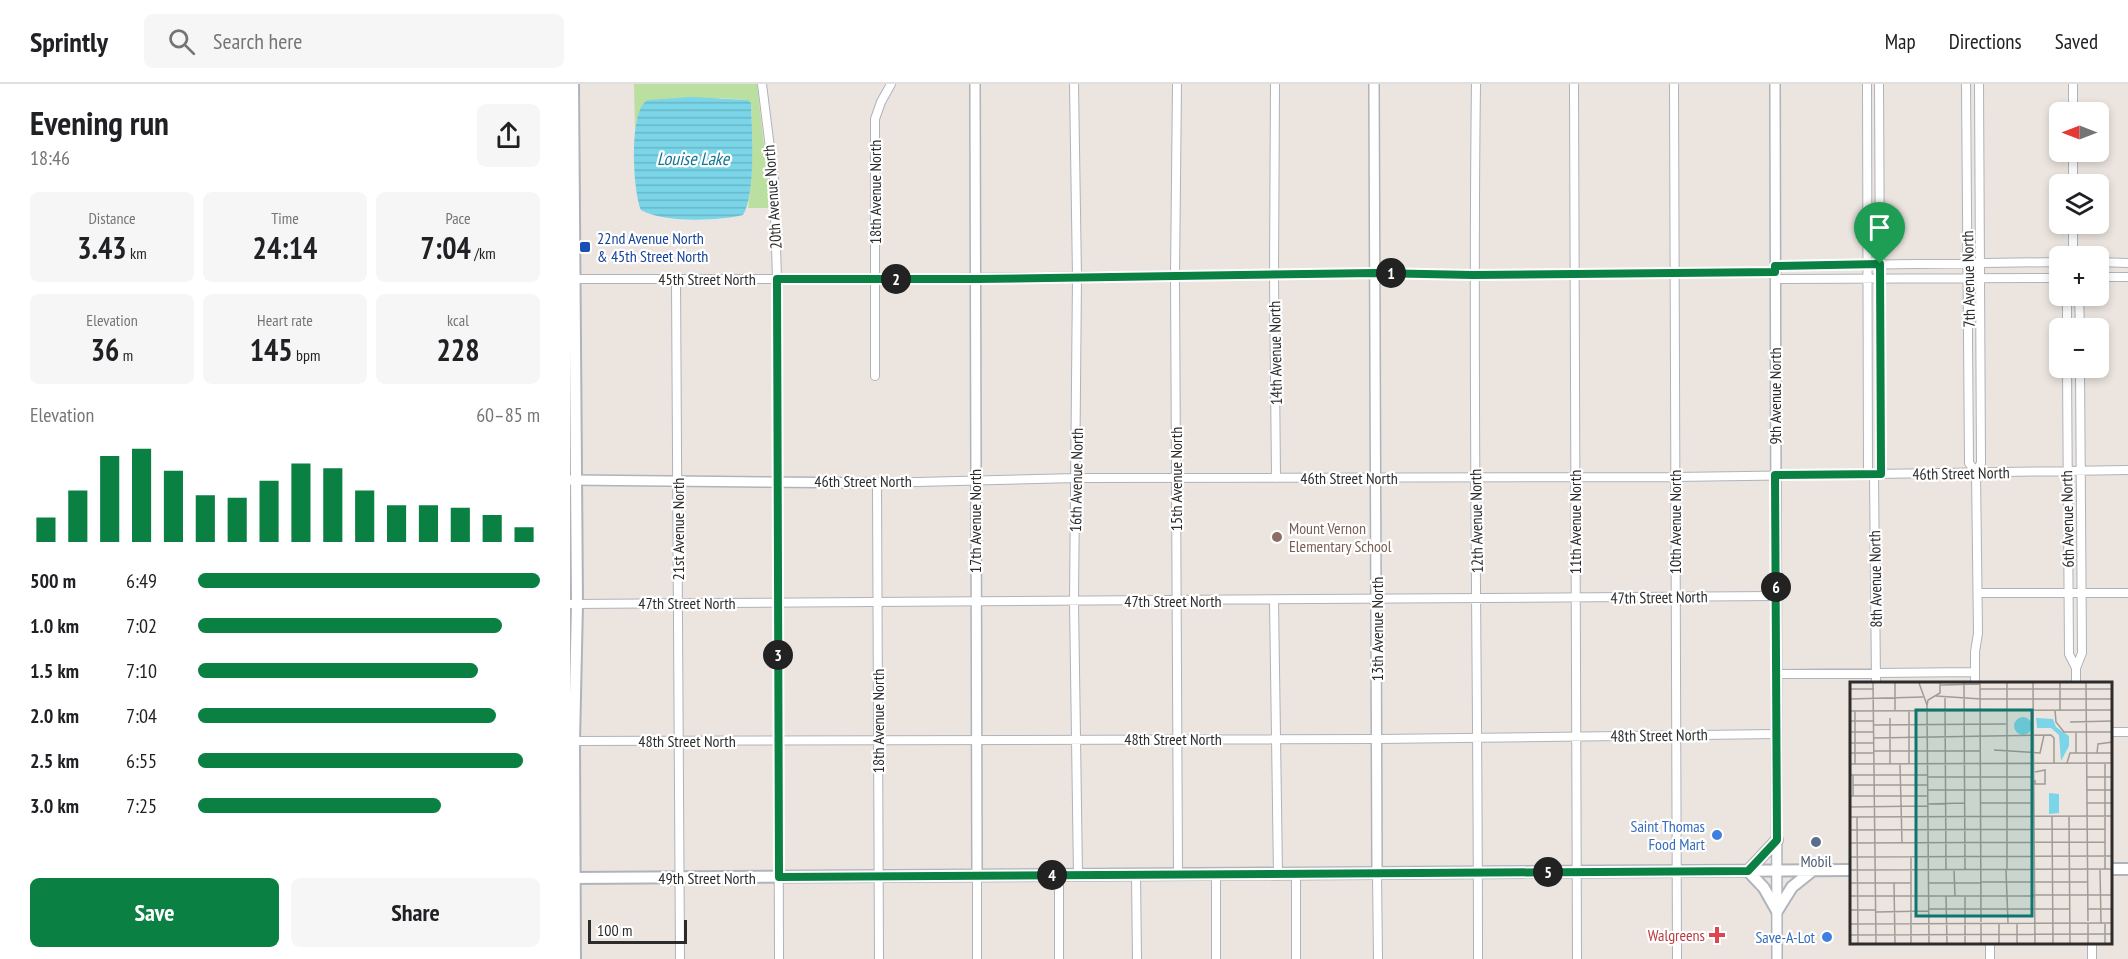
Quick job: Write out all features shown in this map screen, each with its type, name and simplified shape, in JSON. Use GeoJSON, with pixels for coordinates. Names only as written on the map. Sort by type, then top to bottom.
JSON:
{"type":"FeatureCollection","features":[{"type":"Feature","properties":{"kind":"main road"},"geometry":{"type":"LineString","coordinates":[[573,84],[572,878],[575,959]]}},
{"type":"Feature","properties":{"kind":"main road"},"geometry":{"type":"LineString","coordinates":[[1777,840],[1748,871],[1764,888],[1777,911],[1792,887],[1812,871]]}},
{"type":"Feature","properties":{"kind":"main road","name":"49th Street North"},"geometry":{"type":"LineString","coordinates":[[572,878],[1850,870]]}},
{"type":"Feature","properties":{"kind":"street","name":"20th Avenue North"},"geometry":{"type":"LineString","coordinates":[[762,84],[774,180],[777,279],[779,959]]}},
{"type":"Feature","properties":{"kind":"street","name":"18th Avenue North"},"geometry":{"type":"LineString","coordinates":[[875,376],[875,119],[891,84]]}},
{"type":"Feature","properties":{"kind":"street","name":"17th Avenue North"},"geometry":{"type":"LineString","coordinates":[[975,84],[977,959]]}},
{"type":"Feature","properties":{"kind":"street","name":"16th Avenue North"},"geometry":{"type":"LineString","coordinates":[[1074,84],[1077,277],[1074,601],[1078,875]]}},
{"type":"Feature","properties":{"kind":"street","name":"15th Avenue North"},"geometry":{"type":"LineString","coordinates":[[1177,84],[1175,276],[1178,875]]}},
{"type":"Feature","properties":{"kind":"street","name":"14th Avenue North"},"geometry":{"type":"LineString","coordinates":[[1275,84],[1276,478]]}},
{"type":"Feature","properties":{"kind":"street","name":"13th Avenue North"},"geometry":{"type":"LineString","coordinates":[[1374,84],[1378,959]]}},
{"type":"Feature","properties":{"kind":"street","name":"12th Avenue North"},"geometry":{"type":"LineString","coordinates":[[1476,84],[1473,275],[1478,959]]}},
{"type":"Feature","properties":{"kind":"street","name":"11th Avenue North"},"geometry":{"type":"LineString","coordinates":[[1574,84],[1577,959]]}},
{"type":"Feature","properties":{"kind":"street","name":"10th Avenue North"},"geometry":{"type":"LineString","coordinates":[[1674,84],[1677,959]]}},
{"type":"Feature","properties":{"kind":"street","name":"9th Avenue North"},"geometry":{"type":"LineString","coordinates":[[1775,84],[1777,959]]}},
{"type":"Feature","properties":{"kind":"street","name":"8th Avenue North"},"geometry":{"type":"LineString","coordinates":[[1867,84],[1867,278],[1874,474],[1876,682]]}},
{"type":"Feature","properties":{"kind":"street","name":"8th Avenue North"},"geometry":{"type":"LineString","coordinates":[[1874,474],[1880,278],[1879,84]]}},
{"type":"Feature","properties":{"kind":"street","name":"7th Avenue North"},"geometry":{"type":"LineString","coordinates":[[1966,84],[1969,463],[1976,472]]}},
{"type":"Feature","properties":{"kind":"street","name":"7th Avenue North"},"geometry":{"type":"LineString","coordinates":[[1975,682],[1975,652],[1978,633],[1976,472],[1981,463],[1979,84]]}},
{"type":"Feature","properties":{"kind":"street"},"geometry":{"type":"LineString","coordinates":[[2073,84],[2073,102]]}},
{"type":"Feature","properties":{"kind":"street","name":"45th Street North"},"geometry":{"type":"LineString","coordinates":[[1775,272],[1867,264],[2049,262]]}},
{"type":"Feature","properties":{"kind":"street"},"geometry":{"type":"LineString","coordinates":[[2109,262],[2128,262]]}},
{"type":"Feature","properties":{"kind":"street","name":"45th Street North"},"geometry":{"type":"LineString","coordinates":[[572,279],[977,279],[1375,273],[1473,275],[1775,272],[1867,278],[2049,278]]}},
{"type":"Feature","properties":{"kind":"street"},"geometry":{"type":"LineString","coordinates":[[2109,278],[2128,277]]}},
{"type":"Feature","properties":{"kind":"street","name":"21st Avenue North"},"geometry":{"type":"LineString","coordinates":[[676,280],[680,959]]}},
{"type":"Feature","properties":{"kind":"street","name":"6th Avenue North"},"geometry":{"type":"LineString","coordinates":[[2067,378],[2068,654],[2076,668]]}},
{"type":"Feature","properties":{"kind":"street","name":"6th Avenue North"},"geometry":{"type":"LineString","coordinates":[[2076,682],[2076,668],[2082,653],[2080,378]]}},
{"type":"Feature","properties":{"kind":"street","name":"46th Street North"},"geometry":{"type":"LineString","coordinates":[[573,480],[777,480],[877,483],[1076,477],[1675,477],[2128,470]]}},
{"type":"Feature","properties":{"kind":"street","name":"18th Avenue North"},"geometry":{"type":"LineString","coordinates":[[877,483],[879,959]]}},
{"type":"Feature","properties":{"kind":"street"},"geometry":{"type":"LineString","coordinates":[[1978,593],[2128,593]]}},
{"type":"Feature","properties":{"kind":"street","name":"47th Street North"},"geometry":{"type":"LineString","coordinates":[[573,604],[1776,596]]}},
{"type":"Feature","properties":{"kind":"street"},"geometry":{"type":"LineString","coordinates":[[1274,600],[1278,874]]}},
{"type":"Feature","properties":{"kind":"street"},"geometry":{"type":"LineString","coordinates":[[1776,674],[1975,672]]}},
{"type":"Feature","properties":{"kind":"street","name":"48th Street North"},"geometry":{"type":"LineString","coordinates":[[572,741],[1377,739],[1777,734]]}},
{"type":"Feature","properties":{"kind":"street"},"geometry":{"type":"LineString","coordinates":[[1216,874],[1216,959]]}},
{"type":"Feature","properties":{"kind":"street"},"geometry":{"type":"LineString","coordinates":[[1296,874],[1296,959]]}},
{"type":"Feature","properties":{"kind":"street"},"geometry":{"type":"LineString","coordinates":[[1059,875],[1059,959]]}},
{"type":"Feature","properties":{"kind":"street"},"geometry":{"type":"LineString","coordinates":[[1136,875],[1137,959]]}},
{"type":"Feature","properties":{"kind":"green space"},"geometry":{"type":"Polygon","coordinates":[[[634,84],[757,84],[771,208],[748,208],[752,143],[751,104],[748,100],[721,98],[637,118],[635,131],[634,84]]]}},
{"type":"Feature","properties":{"kind":"water","name":"Louise Lake"},"geometry":{"type":"Polygon","coordinates":[[[691,97],[748,100],[751,103],[752,178],[743,215],[691,220],[663,217],[641,210],[634,169],[637,118],[648,100],[691,97]]]}},
{"type":"Feature","properties":{"kind":"place","name":"22nd Avenue North & 45th Street North"},"geometry":{"type":"Point","coordinates":[585,247]}},
{"type":"Feature","properties":{"kind":"place","name":"Mount Vernon Elementary School"},"geometry":{"type":"Point","coordinates":[1277,537]}},
{"type":"Feature","properties":{"kind":"place","name":"Saint Thomas Food Mart"},"geometry":{"type":"Point","coordinates":[1717,835]}},
{"type":"Feature","properties":{"kind":"place","name":"Mobil"},"geometry":{"type":"Point","coordinates":[1816,842]}},
{"type":"Feature","properties":{"kind":"place","name":"Walgreens"},"geometry":{"type":"Point","coordinates":[1717,935]}},
{"type":"Feature","properties":{"kind":"place","name":"Save-A-Lot"},"geometry":{"type":"Point","coordinates":[1827,937]}},
{"type":"Feature","properties":{"kind":"route"},"geometry":{"type":"LineString","coordinates":[[1880,264],[1881,474],[1775,475],[1777,840],[1748,871],[779,877],[777,279],[977,279],[1375,273],[1473,275],[1775,272],[1775,266],[1880,264]]}}]}
